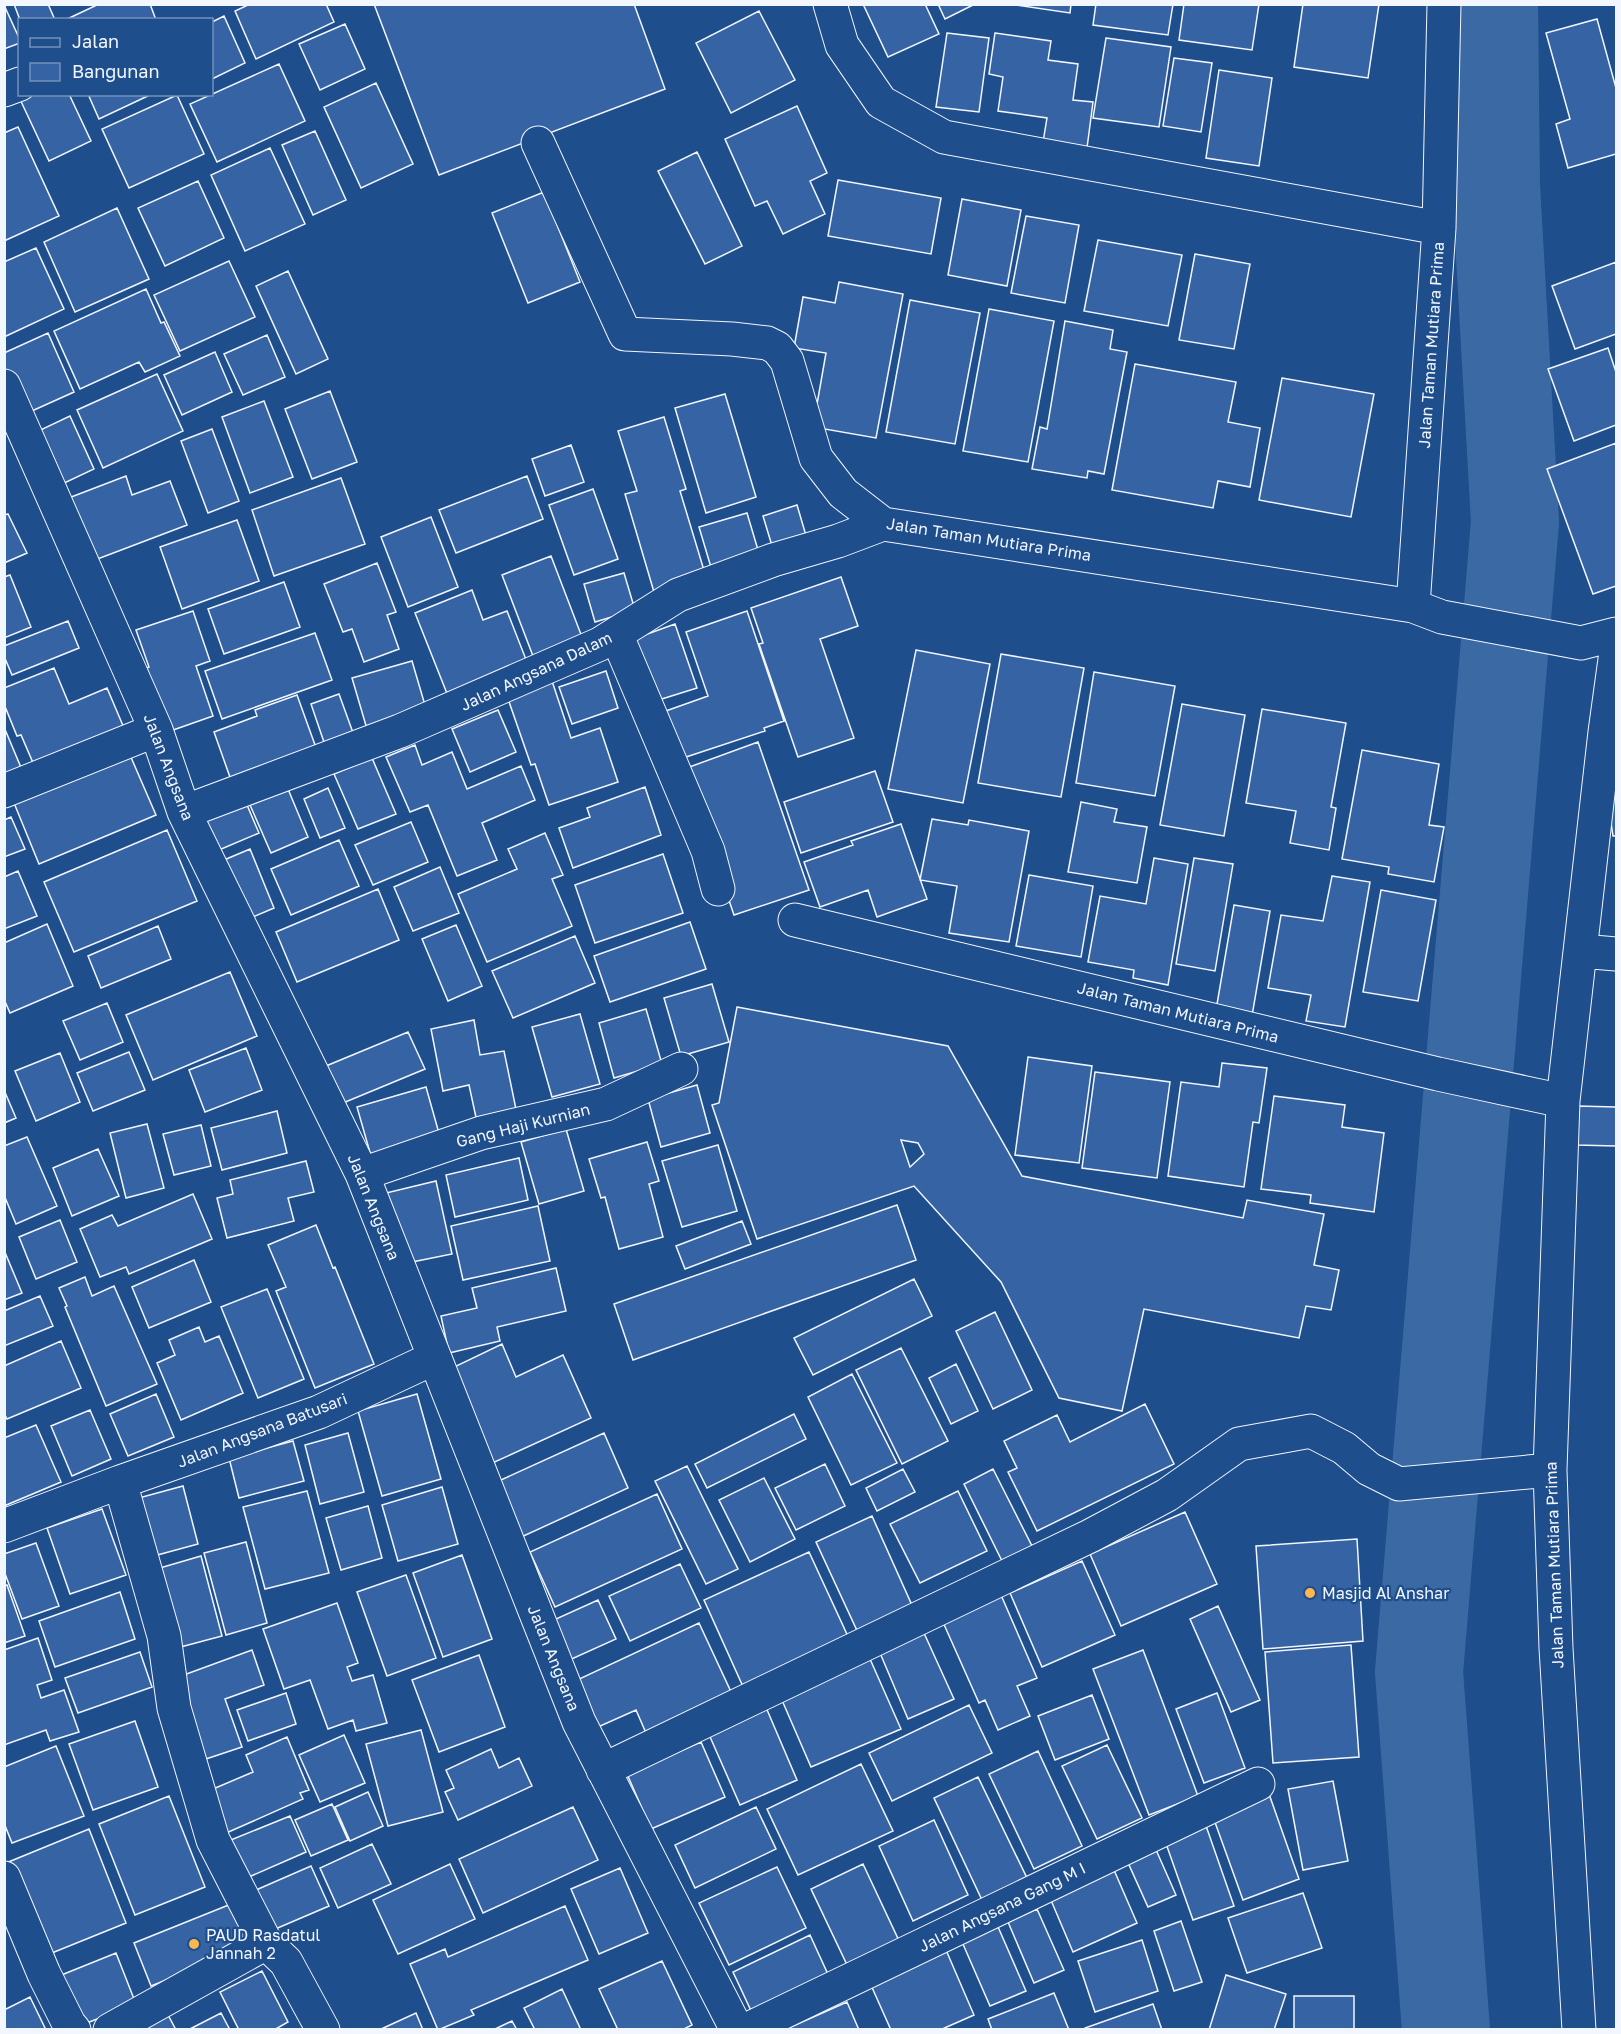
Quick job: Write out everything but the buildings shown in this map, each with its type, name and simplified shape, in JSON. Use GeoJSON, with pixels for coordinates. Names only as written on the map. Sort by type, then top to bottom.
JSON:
{"type":"FeatureCollection","features":[{"type":"Feature","properties":{"kind":"street","name":"Jalan Taman Mutiara Prima"},"geometry":{"type":"LineString","coordinates":[[830,4],[842,45],[881,102],[944,137],[1439,228]]}},
{"type":"Feature","properties":{"kind":"street","name":"Jalan Taman Mutiara Prima"},"geometry":{"type":"LineString","coordinates":[[1427,611],[1444,4]]}},
{"type":"Feature","properties":{"kind":"street","name":"Jalan Taman Mutiara Prima"},"geometry":{"type":"LineString","coordinates":[[538,144],[625,334],[732,339],[767,343],[777,348],[787,361],[816,458],[843,493],[883,524],[1427,611],[1581,643],[1617,634]]}},
{"type":"Feature","properties":{"kind":"street","name":"Jalan Angsana"},"geometry":{"type":"LineString","coordinates":[[4,386],[156,730],[184,812],[362,1174],[579,1722],[733,2027]]}},
{"type":"Feature","properties":{"kind":"street","name":"Jalan Angsana Dalam"},"geometry":{"type":"LineString","coordinates":[[184,812],[400,731],[600,644],[678,595],[883,524]]}},
{"type":"Feature","properties":{"kind":"street"},"geometry":{"type":"LineString","coordinates":[[616,634],[708,851],[718,889]]}},
{"type":"Feature","properties":{"kind":"street","name":"Jalan Taman Mutiara Prima"},"geometry":{"type":"LineString","coordinates":[[1579,2030],[1556,1648],[1550,1470],[1563,1101],[1605,732],[1617,652]]}},
{"type":"Feature","properties":{"kind":"street"},"geometry":{"type":"LineString","coordinates":[[4,791],[156,730]]}},
{"type":"Feature","properties":{"kind":"street","name":"Jalan Taman Mutiara Prima"},"geometry":{"type":"LineString","coordinates":[[795,920],[1438,1074],[1563,1101]]}},
{"type":"Feature","properties":{"kind":"street"},"geometry":{"type":"LineString","coordinates":[[1581,951],[1617,954]]}},
{"type":"Feature","properties":{"kind":"street","name":"Gang Haji Kurnian"},"geometry":{"type":"LineString","coordinates":[[362,1174],[481,1133],[606,1104],[681,1069]]}},
{"type":"Feature","properties":{"kind":"street","name":"Jalan Angsana Batusari"},"geometry":{"type":"LineString","coordinates":[[4,1526],[120,1482],[319,1412],[434,1358]]}},
{"type":"Feature","properties":{"kind":"street"},"geometry":{"type":"LineString","coordinates":[[603,1770],[1090,1536],[1167,1495],[1239,1444],[1311,1431],[1344,1448],[1369,1469],[1399,1484],[1550,1470]]}},
{"type":"Feature","properties":{"kind":"street"},"geometry":{"type":"LineString","coordinates":[[120,1482],[164,1636],[174,1708],[213,1840],[266,1943],[286,1962],[323,2030]]}},
{"type":"Feature","properties":{"kind":"street","name":"Jalan Angsana Gang M I"},"geometry":{"type":"LineString","coordinates":[[733,2027],[1258,1784]]}},
{"type":"Feature","properties":{"kind":"street"},"geometry":{"type":"LineString","coordinates":[[4,1878],[44,1974],[74,2030]]}},
{"type":"Feature","properties":{"kind":"street"},"geometry":{"type":"LineString","coordinates":[[110,2030],[266,1943]]}},
{"type":"Feature","properties":{"kind":"waterway"},"geometry":{"type":"LineString","coordinates":[[1446,2030],[1419,1672],[1515,522],[1496,185],[1494,4]]}},
{"type":"Feature","properties":{"kind":"place","name":"Masjid Al Anshar"},"geometry":{"type":"Point","coordinates":[1310,1593]}},
{"type":"Feature","properties":{"kind":"place","name":"PAUD Rasdatul Jannah 2"},"geometry":{"type":"Point","coordinates":[194,1944]}}]}
